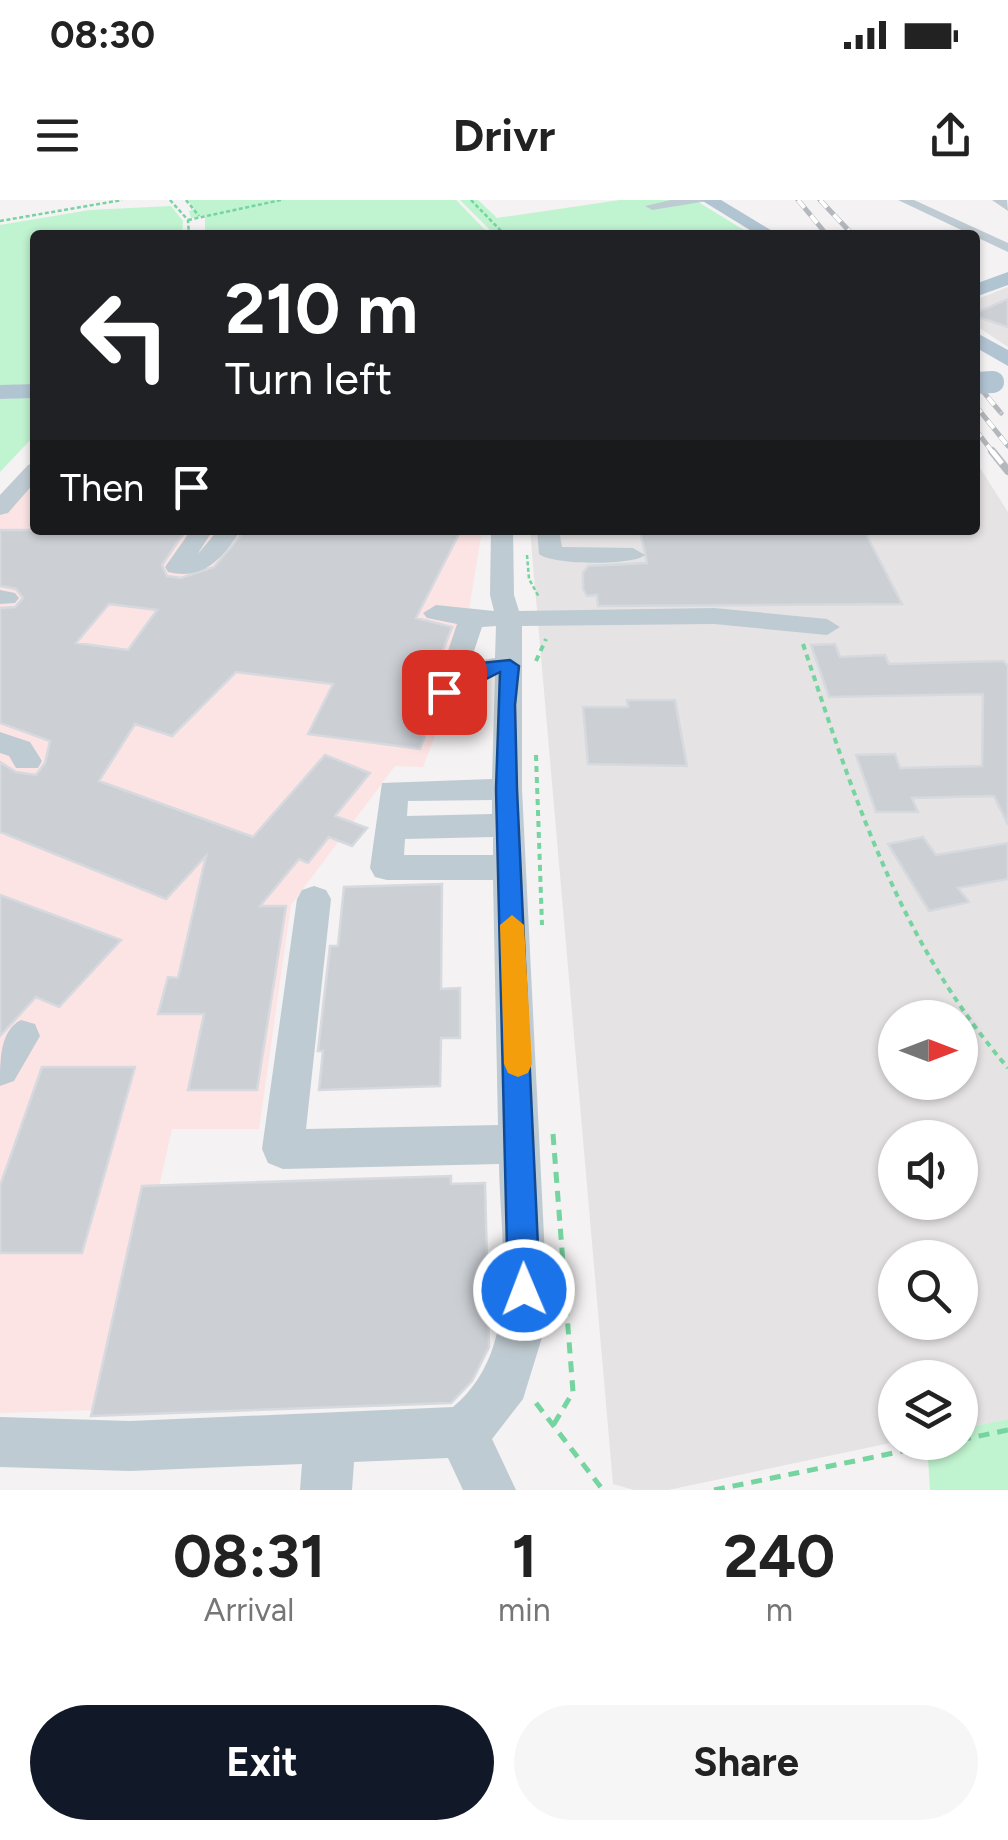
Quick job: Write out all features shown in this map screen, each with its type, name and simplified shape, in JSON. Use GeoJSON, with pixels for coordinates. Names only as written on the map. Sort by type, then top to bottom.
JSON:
{"type":"FeatureCollection","features":[{"type":"Feature","properties":{"kind":"main road"},"geometry":{"type":"LineString","coordinates":[[708,200],[761,230]]}},
{"type":"Feature","properties":{"kind":"main road"},"geometry":{"type":"LineString","coordinates":[[980,289],[1008,278]]}},
{"type":"Feature","properties":{"kind":"main road"},"geometry":{"type":"LineString","coordinates":[[980,345],[1001,372]]}},
{"type":"Feature","properties":{"kind":"main road"},"geometry":{"type":"LineString","coordinates":[[0,392],[30,391]]}},
{"type":"Feature","properties":{"kind":"street"},"geometry":{"type":"LineString","coordinates":[[652,206],[708,200]]}},
{"type":"Feature","properties":{"kind":"street"},"geometry":{"type":"LineString","coordinates":[[904,200],[962,230]]}},
{"type":"Feature","properties":{"kind":"street"},"geometry":{"type":"LineString","coordinates":[[998,200],[1008,207]]}},
{"type":"Feature","properties":{"kind":"street"},"geometry":{"type":"LineString","coordinates":[[980,239],[1008,248]]}},
{"type":"Feature","properties":{"kind":"street"},"geometry":{"type":"LineString","coordinates":[[0,508],[30,475]]}},
{"type":"Feature","properties":{"kind":"street"},"geometry":{"type":"LineString","coordinates":[[198,535],[176,566],[197,569],[226,535]]}},
{"type":"Feature","properties":{"kind":"street"},"geometry":{"type":"LineString","coordinates":[[2,1450],[462,1432],[490,1411],[512,1376],[525,1318],[536,1133],[508,827],[505,705],[520,671],[502,595],[502,535]]}},
{"type":"Feature","properties":{"kind":"street"},"geometry":{"type":"LineString","coordinates":[[549,535],[551,554],[632,555]]}},
{"type":"Feature","properties":{"kind":"street"},"geometry":{"type":"LineString","coordinates":[[436,613],[472,618],[714,616],[827,627]]}},
{"type":"Feature","properties":{"kind":"street"},"geometry":{"type":"LineString","coordinates":[[458,660],[472,618]]}},
{"type":"Feature","properties":{"kind":"street"},"geometry":{"type":"LineString","coordinates":[[444,692],[488,667],[520,671]]}},
{"type":"Feature","properties":{"kind":"street"},"geometry":{"type":"LineString","coordinates":[[0,742],[20,749],[27,761]]}},
{"type":"Feature","properties":{"kind":"street"},"geometry":{"type":"LineString","coordinates":[[393,791],[508,827],[387,868],[393,791]]}},
{"type":"Feature","properties":{"kind":"street"},"geometry":{"type":"LineString","coordinates":[[314,899],[283,1149],[536,1133]]}},
{"type":"Feature","properties":{"kind":"street"},"geometry":{"type":"LineString","coordinates":[[0,1069],[21,1036]]}},
{"type":"Feature","properties":{"kind":"street"},"geometry":{"type":"LineString","coordinates":[[462,1432],[490,1490]]}},
{"type":"Feature","properties":{"kind":"street"},"geometry":{"type":"LineString","coordinates":[[326,1490],[330,1438]]}},
{"type":"Feature","properties":{"kind":"path"},"geometry":{"type":"LineString","coordinates":[[0,221],[122,200]]}},
{"type":"Feature","properties":{"kind":"path"},"geometry":{"type":"LineString","coordinates":[[170,200],[188,220],[189,230]]}},
{"type":"Feature","properties":{"kind":"path"},"geometry":{"type":"LineString","coordinates":[[186,200],[200,218]]}},
{"type":"Feature","properties":{"kind":"path"},"geometry":{"type":"LineString","coordinates":[[188,220],[280,200]]}},
{"type":"Feature","properties":{"kind":"path"},"geometry":{"type":"LineString","coordinates":[[471,200],[501,230]]}},
{"type":"Feature","properties":{"kind":"path"},"geometry":{"type":"LineString","coordinates":[[520,671],[555,633],[576,628],[575,612],[554,609],[542,601],[529,580],[526,546]]}},
{"type":"Feature","properties":{"kind":"path"},"geometry":{"type":"LineString","coordinates":[[796,624],[879,864],[921,953],[1008,1068]]}},
{"type":"Feature","properties":{"kind":"path"},"geometry":{"type":"LineString","coordinates":[[535,739],[542,939]]}},
{"type":"Feature","properties":{"kind":"path"},"geometry":{"type":"LineString","coordinates":[[536,1133],[573,1392],[554,1424]]}},
{"type":"Feature","properties":{"kind":"path"},"geometry":{"type":"LineString","coordinates":[[512,1376],[603,1490]]}},
{"type":"Feature","properties":{"kind":"path"},"geometry":{"type":"LineString","coordinates":[[978,1436],[1008,1430]]}},
{"type":"Feature","properties":{"kind":"path"},"geometry":{"type":"LineString","coordinates":[[714,1490],[878,1456]]}},
{"type":"Feature","properties":{"kind":"shaded area"},"geometry":{"type":"Polygon","coordinates":[[[1008,287],[1008,347],[980,328],[980,298],[1008,287]]]}},
{"type":"Feature","properties":{"kind":"shaded area"},"geometry":{"type":"Polygon","coordinates":[[[980,468],[1008,512],[1008,1419],[978,1425],[978,1360],[878,1360],[878,1446],[668,1490],[634,1490],[613,1484],[530,535],[980,535],[980,468]]]}},
{"type":"Feature","properties":{"kind":"shaded area"},"geometry":{"type":"Polygon","coordinates":[[[30,476],[30,535],[481,535],[458,677],[423,767],[395,766],[291,905],[259,1129],[172,1129],[137,1285],[229,1406],[0,1413],[0,503],[30,476]]]}},
{"type":"Feature","properties":{"kind":"green space"},"geometry":{"type":"Polygon","coordinates":[[[188,200],[456,200],[485,230],[205,230],[205,216],[191,218],[189,211],[194,209],[188,200]]]}},
{"type":"Feature","properties":{"kind":"green space"},"geometry":{"type":"Polygon","coordinates":[[[460,200],[478,200],[497,218],[620,200],[695,200],[744,230],[490,230],[460,200]]]}},
{"type":"Feature","properties":{"kind":"green space"},"geometry":{"type":"Polygon","coordinates":[[[171,206],[183,221],[182,230],[30,230],[30,384],[0,386],[0,225],[90,210],[171,206]]]}},
{"type":"Feature","properties":{"kind":"green space"},"geometry":{"type":"Polygon","coordinates":[[[30,397],[30,440],[0,472],[0,399],[30,397]]]}},
{"type":"Feature","properties":{"kind":"green space"},"geometry":{"type":"Polygon","coordinates":[[[1008,1419],[1008,1490],[930,1490],[928,1460],[978,1460],[978,1425],[1008,1419]]]}},
{"type":"Feature","properties":{"kind":"building"},"geometry":{"type":"Polygon","coordinates":[[[1008,299],[1008,327],[980,318],[980,311],[1008,299]]]}},
{"type":"Feature","properties":{"kind":"building"},"geometry":{"type":"Polygon","coordinates":[[[0,530],[30,530],[30,535],[183,535],[162,565],[167,576],[181,578],[214,567],[241,535],[458,535],[416,618],[452,627],[427,691],[428,698],[438,701],[420,749],[308,734],[333,684],[236,672],[172,736],[135,724],[99,781],[253,837],[325,755],[370,773],[335,816],[367,828],[352,846],[329,837],[308,863],[299,859],[260,906],[286,906],[257,1090],[188,1090],[204,1014],[158,1014],[168,977],[178,978],[206,856],[166,899],[0,832],[0,762],[16,772],[36,775],[45,763],[50,741],[0,723],[0,608],[15,607],[23,598],[16,589],[0,586],[0,530]],[[109,604],[76,643],[128,650],[157,610],[109,604]]]}},
{"type":"Feature","properties":{"kind":"building"},"geometry":{"type":"Polygon","coordinates":[[[641,535],[867,535],[902,604],[598,606],[597,595],[587,596],[583,589],[583,573],[588,566],[647,563],[641,535]]]}},
{"type":"Feature","properties":{"kind":"building"},"geometry":{"type":"Polygon","coordinates":[[[835,644],[840,657],[885,655],[889,664],[1003,661],[1008,666],[1008,825],[994,796],[912,798],[918,812],[876,812],[856,755],[895,754],[900,768],[982,766],[983,694],[829,697],[811,645],[835,644]]]}},
{"type":"Feature","properties":{"kind":"building"},"geometry":{"type":"Polygon","coordinates":[[[627,700],[675,700],[687,766],[588,764],[583,707],[628,707],[627,700]]]}},
{"type":"Feature","properties":{"kind":"building"},"geometry":{"type":"Polygon","coordinates":[[[923,837],[936,855],[1008,843],[1008,879],[958,888],[969,902],[929,911],[888,844],[923,837]]]}},
{"type":"Feature","properties":{"kind":"building"},"geometry":{"type":"Polygon","coordinates":[[[442,884],[441,989],[460,988],[460,1038],[441,1038],[440,1086],[319,1090],[323,1051],[318,1051],[330,946],[338,946],[344,887],[442,884]]]}},
{"type":"Feature","properties":{"kind":"building"},"geometry":{"type":"Polygon","coordinates":[[[0,895],[121,940],[59,1007],[36,997],[0,1036],[0,895]]]}},
{"type":"Feature","properties":{"kind":"building"},"geometry":{"type":"Polygon","coordinates":[[[42,1067],[135,1067],[82,1253],[0,1253],[0,1186],[42,1067]]]}},
{"type":"Feature","properties":{"kind":"building"},"geometry":{"type":"Polygon","coordinates":[[[451,1176],[451,1184],[485,1183],[489,1347],[472,1381],[451,1403],[91,1416],[142,1186],[451,1176]]]}},
{"type":"Feature","properties":{"kind":"railway"},"geometry":{"type":"LineString","coordinates":[[798,200],[823,230]]}},
{"type":"Feature","properties":{"kind":"railway"},"geometry":{"type":"LineString","coordinates":[[820,200],[848,230]]}},
{"type":"Feature","properties":{"kind":"railway"},"geometry":{"type":"LineString","coordinates":[[980,388],[1001,413]]}},
{"type":"Feature","properties":{"kind":"railway"},"geometry":{"type":"LineString","coordinates":[[980,411],[1008,446]]}},
{"type":"Feature","properties":{"kind":"railway"},"geometry":{"type":"LineString","coordinates":[[980,436],[994,454]]}},
{"type":"Feature","properties":{"kind":"railway"},"geometry":{"type":"LineString","coordinates":[[992,451],[1008,471]]}},
{"type":"Feature","properties":{"kind":"slow traffic"},"geometry":{"type":"LineString","coordinates":[[512,925],[518,1064]]}},
{"type":"Feature","properties":{"kind":"route"},"geometry":{"type":"LineString","coordinates":[[444,692],[488,667],[510,666],[505,705],[506,789],[524,1290]]}}]}
